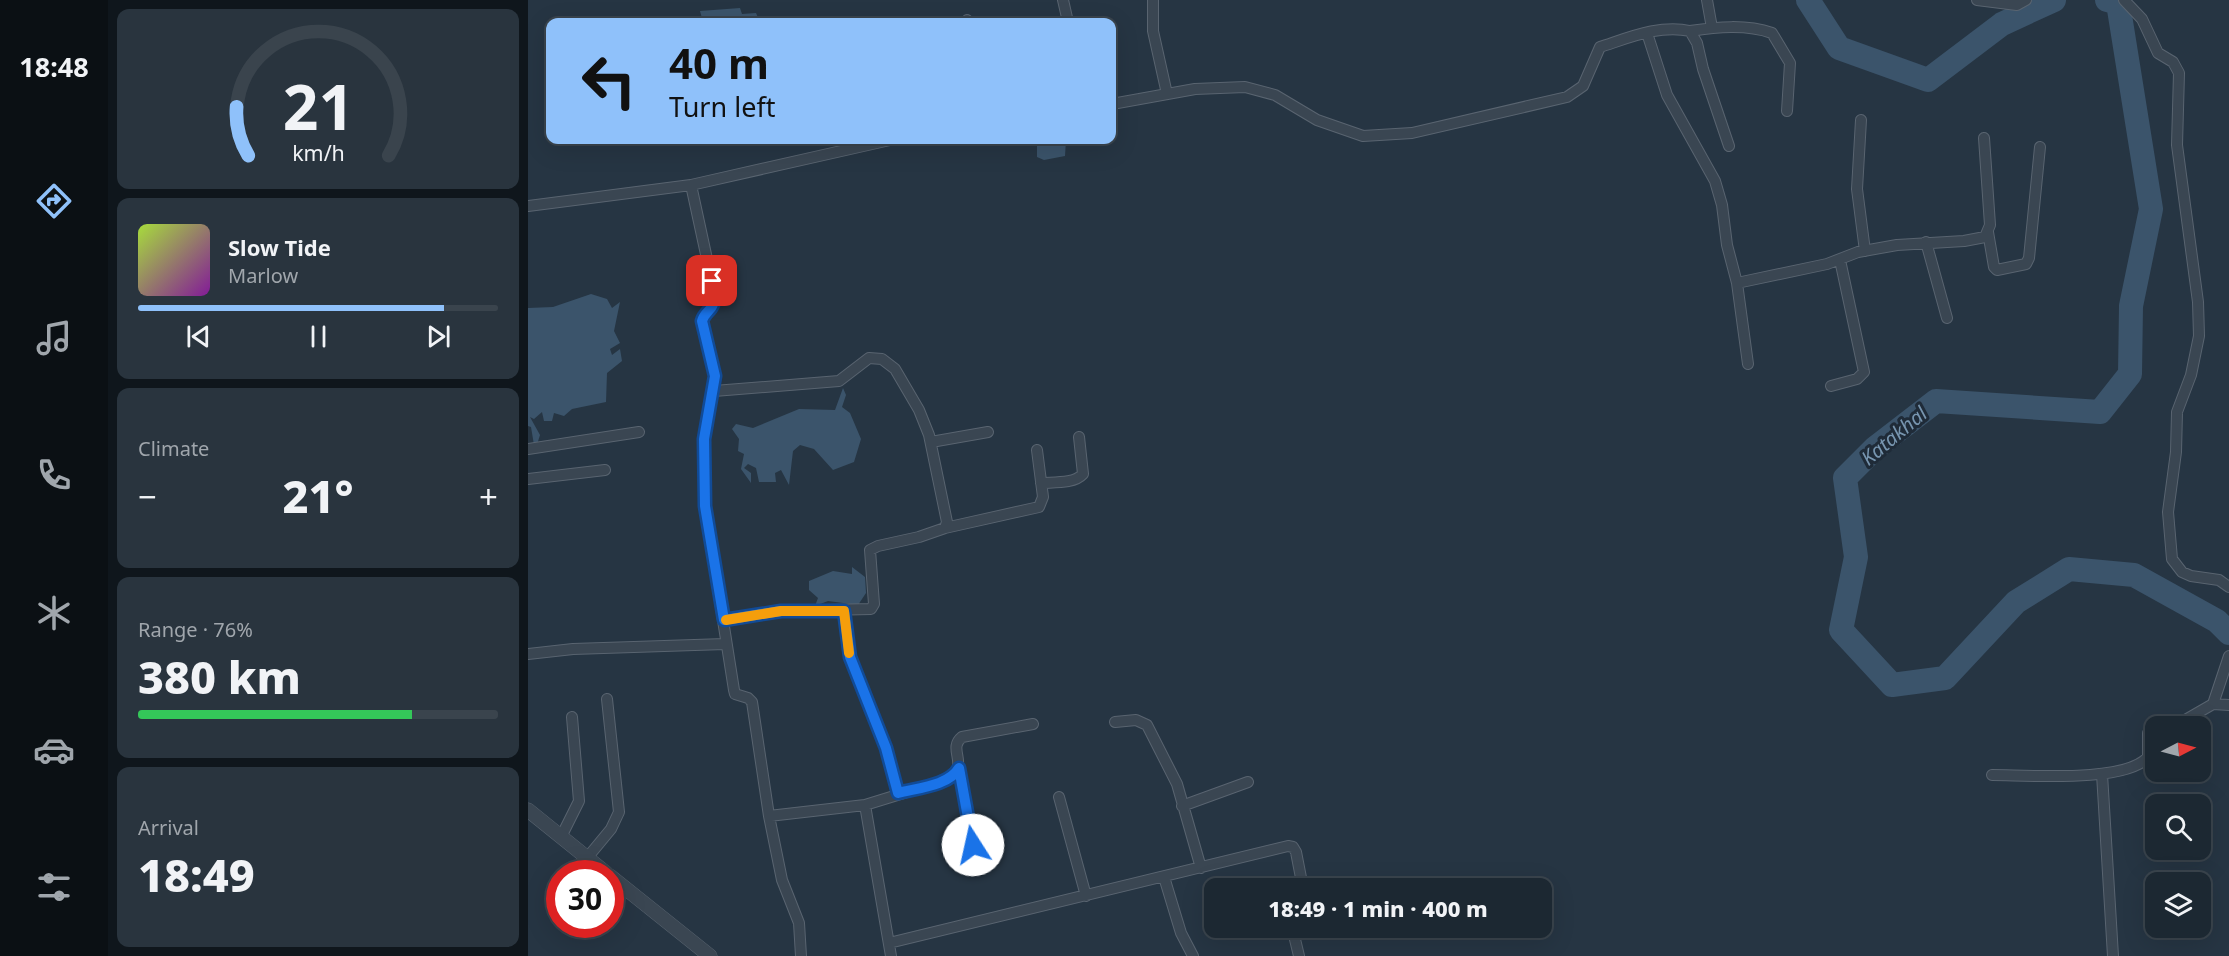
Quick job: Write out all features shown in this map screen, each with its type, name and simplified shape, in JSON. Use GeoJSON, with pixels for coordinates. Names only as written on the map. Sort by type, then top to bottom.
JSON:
{"type":"FeatureCollection","features":[{"type":"Feature","properties":{"kind":"street"},"geometry":{"type":"LineString","coordinates":[[1063,0],[1067,18]]}},
{"type":"Feature","properties":{"kind":"street"},"geometry":{"type":"LineString","coordinates":[[1153,0],[1153,31],[1167,94]]}},
{"type":"Feature","properties":{"kind":"street"},"geometry":{"type":"LineString","coordinates":[[1707,0],[1712,28]]}},
{"type":"Feature","properties":{"kind":"street"},"geometry":{"type":"LineString","coordinates":[[1977,0],[2017,5],[2026,0]]}},
{"type":"Feature","properties":{"kind":"street"},"geometry":{"type":"LineString","coordinates":[[2124,0],[2142,19],[2158,53],[2173,62],[2179,73],[2177,145],[2198,302],[2199,336],[2191,375],[2177,411],[2176,452],[2168,512],[2172,559],[2182,572],[2219,580],[2229,587]]}},
{"type":"Feature","properties":{"kind":"street"},"geometry":{"type":"LineString","coordinates":[[1116,103],[1195,89],[1245,87],[1275,95],[1317,120],[1363,136],[1412,133],[1567,98],[1583,86],[1600,47],[1647,33],[1678,28],[1690,31],[1712,28],[1763,29],[1772,33],[1790,63],[1787,111]]}},
{"type":"Feature","properties":{"kind":"street"},"geometry":{"type":"LineString","coordinates":[[1690,31],[1697,43],[1703,69],[1730,147]]}},
{"type":"Feature","properties":{"kind":"street"},"geometry":{"type":"LineString","coordinates":[[1647,33],[1667,95],[1715,181],[1737,283],[1748,364]]}},
{"type":"Feature","properties":{"kind":"street"},"geometry":{"type":"LineString","coordinates":[[1862,120],[1857,189],[1865,251]]}},
{"type":"Feature","properties":{"kind":"street"},"geometry":{"type":"LineString","coordinates":[[1737,283],[1840,260],[1865,251],[1926,242],[1985,237],[1990,225],[1984,138]]}},
{"type":"Feature","properties":{"kind":"street"},"geometry":{"type":"LineString","coordinates":[[528,206],[691,185],[872,144]]}},
{"type":"Feature","properties":{"kind":"street"},"geometry":{"type":"LineString","coordinates":[[1988,232],[1996,270],[2026,264],[2030,258],[2040,147]]}},
{"type":"Feature","properties":{"kind":"street"},"geometry":{"type":"LineString","coordinates":[[691,185],[715,296],[713,306],[703,316],[702,321],[712,358],[714,391],[704,439],[705,506],[724,620],[725,644],[735,694],[748,698],[752,702],[769,816],[782,880],[799,923],[801,956]]}},
{"type":"Feature","properties":{"kind":"street"},"geometry":{"type":"LineString","coordinates":[[1926,242],[1947,318]]}},
{"type":"Feature","properties":{"kind":"street"},"geometry":{"type":"LineString","coordinates":[[1831,386],[1857,380],[1864,372],[1840,260]]}},
{"type":"Feature","properties":{"kind":"street"},"geometry":{"type":"LineString","coordinates":[[714,391],[838,381],[869,358],[882,358],[895,369],[913,400],[931,442],[947,522],[945,528]]}},
{"type":"Feature","properties":{"kind":"street"},"geometry":{"type":"LineString","coordinates":[[528,450],[639,432]]}},
{"type":"Feature","properties":{"kind":"street"},"geometry":{"type":"LineString","coordinates":[[931,442],[988,432]]}},
{"type":"Feature","properties":{"kind":"street"},"geometry":{"type":"LineString","coordinates":[[1041,483],[1080,478],[1083,474],[1079,437]]}},
{"type":"Feature","properties":{"kind":"street"},"geometry":{"type":"LineString","coordinates":[[724,620],[781,611],[871,609],[874,604],[870,550],[873,547],[1039,507],[1043,497],[1037,450]]}},
{"type":"Feature","properties":{"kind":"street"},"geometry":{"type":"LineString","coordinates":[[528,478],[605,470]]}},
{"type":"Feature","properties":{"kind":"street"},"geometry":{"type":"LineString","coordinates":[[844,611],[850,657],[886,748],[898,793]]}},
{"type":"Feature","properties":{"kind":"street"},"geometry":{"type":"LineString","coordinates":[[528,654],[573,649],[725,644]]}},
{"type":"Feature","properties":{"kind":"street"},"geometry":{"type":"LineString","coordinates":[[2213,704],[2229,656]]}},
{"type":"Feature","properties":{"kind":"street"},"geometry":{"type":"LineString","coordinates":[[587,858],[611,829],[619,812],[607,699]]}},
{"type":"Feature","properties":{"kind":"street"},"geometry":{"type":"LineString","coordinates":[[1992,775],[2103,774],[2122,771],[2142,764],[2148,757],[2148,733],[2153,727],[2189,719],[2213,704],[2229,705]]}},
{"type":"Feature","properties":{"kind":"street"},"geometry":{"type":"LineString","coordinates":[[561,837],[576,809],[579,792],[572,717]]}},
{"type":"Feature","properties":{"kind":"street"},"geometry":{"type":"LineString","coordinates":[[1115,722],[1136,720],[1148,725],[1160,753],[1174,776],[1201,868]]}},
{"type":"Feature","properties":{"kind":"street"},"geometry":{"type":"LineString","coordinates":[[976,864],[959,768],[957,740],[962,737],[1033,724]]}},
{"type":"Feature","properties":{"kind":"street"},"geometry":{"type":"LineString","coordinates":[[769,816],[865,805],[946,780],[955,775],[959,768]]}},
{"type":"Feature","properties":{"kind":"street"},"geometry":{"type":"LineString","coordinates":[[2103,774],[2113,956]]}},
{"type":"Feature","properties":{"kind":"street"},"geometry":{"type":"LineString","coordinates":[[1182,806],[1248,782]]}},
{"type":"Feature","properties":{"kind":"street"},"geometry":{"type":"LineString","coordinates":[[1059,797],[1086,896]]}},
{"type":"Feature","properties":{"kind":"street"},"geometry":{"type":"LineString","coordinates":[[865,805],[891,956]]}},
{"type":"Feature","properties":{"kind":"street"},"geometry":{"type":"LineString","coordinates":[[528,810],[590,860]]}},
{"type":"Feature","properties":{"kind":"street"},"geometry":{"type":"LineString","coordinates":[[889,943],[1288,846],[1293,847],[1296,852],[1302,878]]}},
{"type":"Feature","properties":{"kind":"street"},"geometry":{"type":"LineString","coordinates":[[1164,877],[1181,933],[1193,956]]}},
{"type":"Feature","properties":{"kind":"street"},"geometry":{"type":"LineString","coordinates":[[624,887],[710,956]]}},
{"type":"Feature","properties":{"kind":"street"},"geometry":{"type":"LineString","coordinates":[[1295,938],[1299,956]]}},
{"type":"Feature","properties":{"kind":"water"},"geometry":{"type":"Polygon","coordinates":[[[740,8],[742,14],[756,13],[758,18],[702,18],[700,11],[740,8]]]}},
{"type":"Feature","properties":{"kind":"water"},"geometry":{"type":"Polygon","coordinates":[[[1037,144],[1066,144],[1065,156],[1044,160],[1037,157],[1037,144]]]}},
{"type":"Feature","properties":{"kind":"water"},"geometry":{"type":"Polygon","coordinates":[[[591,294],[607,299],[612,308],[620,302],[614,331],[620,343],[610,349],[612,355],[620,349],[622,361],[607,373],[606,402],[572,409],[564,416],[554,413],[552,421],[544,421],[542,412],[534,419],[530,417],[540,435],[535,451],[531,427],[528,426],[528,308],[553,307],[591,294]]]}},
{"type":"Feature","properties":{"kind":"water"},"geometry":{"type":"Polygon","coordinates":[[[843,388],[846,395],[842,407],[850,413],[861,439],[854,462],[833,470],[814,449],[800,445],[793,451],[789,485],[781,470],[775,473],[776,482],[759,482],[756,468],[748,464],[744,468],[751,473],[751,483],[741,469],[744,454],[738,451],[739,439],[732,429],[736,424],[753,428],[799,409],[835,410],[843,388]]]}},
{"type":"Feature","properties":{"kind":"water"},"geometry":{"type":"Polygon","coordinates":[[[852,567],[865,577],[866,593],[858,605],[828,601],[815,606],[818,598],[809,590],[809,581],[833,571],[852,574],[852,567]]]}},
{"type":"Feature","properties":{"kind":"waterway","name":"Katakhal"},"geometry":{"type":"LineString","coordinates":[[1808,0],[1839,48],[1928,80],[2002,24],[2054,0]]}},
{"type":"Feature","properties":{"kind":"waterway","name":"Katakhal"},"geometry":{"type":"LineString","coordinates":[[2107,0],[2118,3],[2151,209],[2131,306],[2130,374],[2100,412],[1936,401],[1875,448],[1845,478],[1856,557],[1841,630],[1892,685],[1945,678],[2016,602],[2069,569],[2134,575],[2217,621],[2229,633]]}},
{"type":"Feature","properties":{"kind":"slow traffic"},"geometry":{"type":"LineString","coordinates":[[726,620],[781,611],[844,611],[849,653]]}},
{"type":"Feature","properties":{"kind":"route"},"geometry":{"type":"LineString","coordinates":[[712,281],[715,296],[713,306],[703,316],[702,321],[715,376],[704,439],[705,506],[724,620],[781,611],[844,611],[850,657],[886,748],[898,793],[946,780],[955,775],[959,768],[973,845]]}}]}
